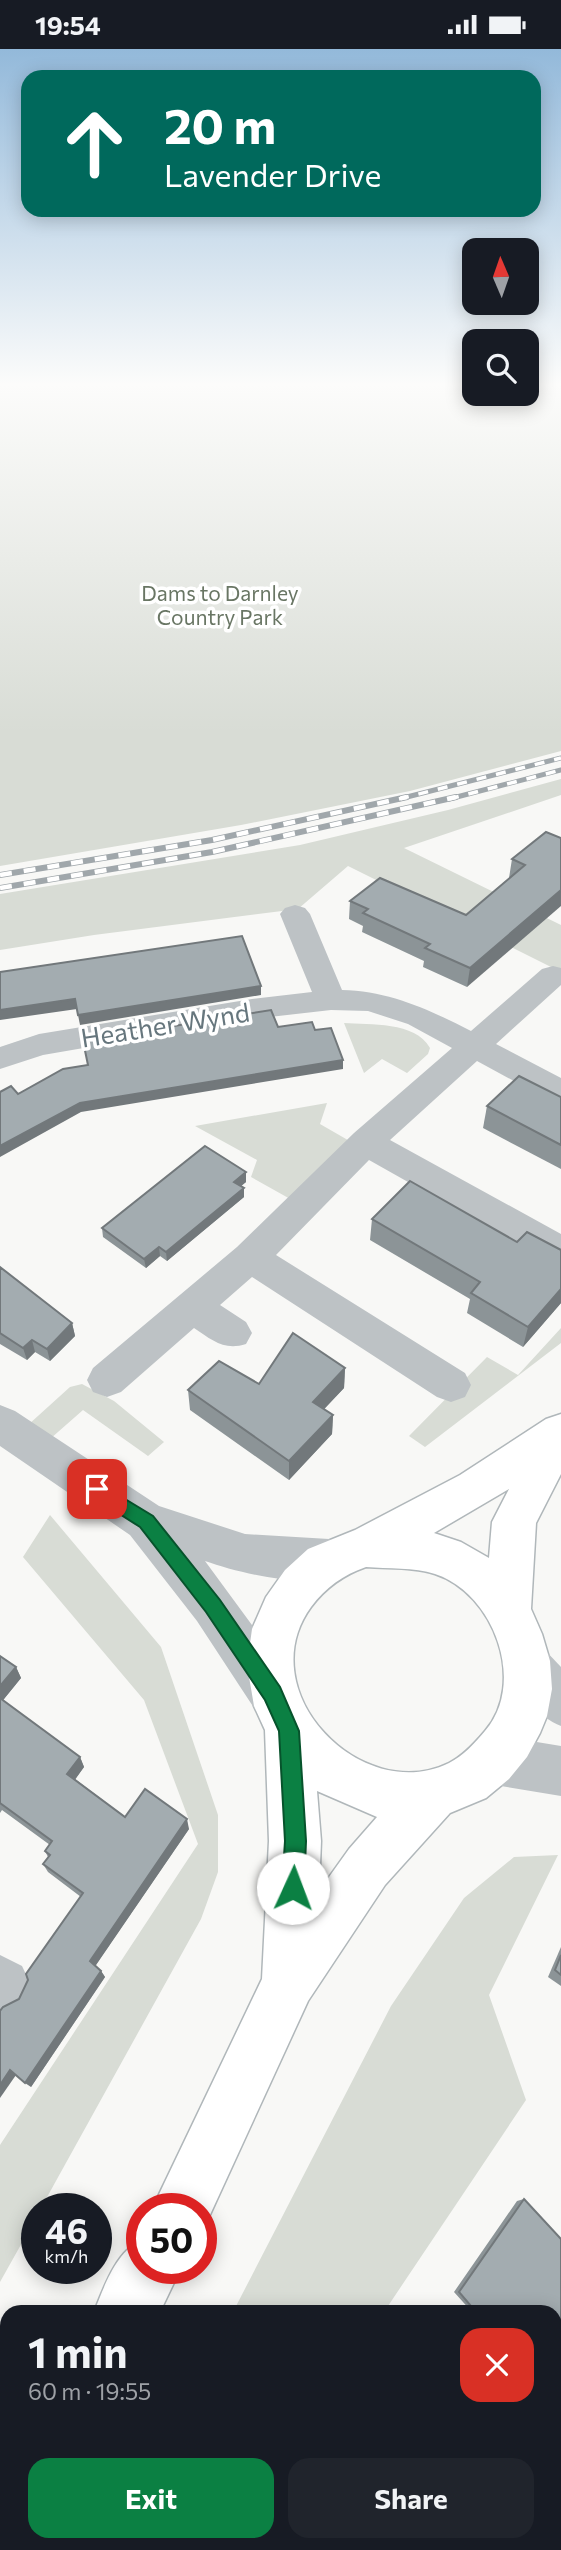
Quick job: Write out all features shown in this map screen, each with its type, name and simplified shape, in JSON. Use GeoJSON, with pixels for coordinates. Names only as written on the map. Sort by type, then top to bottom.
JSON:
{"type":"FeatureCollection","features":[{"type":"Feature","properties":{"kind":"main road"},"geometry":{"type":"LineString","coordinates":[[289,1982],[295,1841],[281,1712],[269,1653],[278,1616],[299,1584],[348,1554],[475,1488],[561,1432]]}},
{"type":"Feature","properties":{"kind":"main road"},"geometry":{"type":"LineString","coordinates":[[508,1608],[514,1522],[561,1432]]}},
{"type":"Feature","properties":{"kind":"main road"},"geometry":{"type":"LineString","coordinates":[[281,1712],[317,1763],[355,1786],[398,1796],[434,1793],[467,1781],[495,1759],[515,1732],[528,1691],[525,1647],[508,1608],[479,1576],[444,1555],[348,1554]]}},
{"type":"Feature","properties":{"kind":"main road"},"geometry":{"type":"LineString","coordinates":[[190,2193],[289,1982],[367,1867],[434,1793]]}},
{"type":"Feature","properties":{"kind":"main road"},"geometry":{"type":"LineString","coordinates":[[129,2305],[140,2284]]}},
{"type":"Feature","properties":{"kind":"street"},"geometry":{"type":"LineString","coordinates":[[295,914],[331,1000]]}},
{"type":"Feature","properties":{"kind":"street"},"geometry":{"type":"LineString","coordinates":[[107,1381],[250,1257],[366,1142],[553,976]]}},
{"type":"Feature","properties":{"kind":"street","name":"Heather Wynd"},"geometry":{"type":"LineString","coordinates":[[0,1058],[39,1045],[252,1009],[331,1000],[370,1001],[398,1008],[561,1092]]}},
{"type":"Feature","properties":{"kind":"street"},"geometry":{"type":"LineString","coordinates":[[366,1142],[561,1251]]}},
{"type":"Feature","properties":{"kind":"street"},"geometry":{"type":"LineString","coordinates":[[250,1257],[451,1385]]}},
{"type":"Feature","properties":{"kind":"street"},"geometry":{"type":"LineString","coordinates":[[193,1307],[232,1333]]}},
{"type":"Feature","properties":{"kind":"street"},"geometry":{"type":"LineString","coordinates":[[0,1423],[146,1521],[245,1554],[348,1554]]}},
{"type":"Feature","properties":{"kind":"street"},"geometry":{"type":"LineString","coordinates":[[146,1521],[213,1606],[281,1712]]}},
{"type":"Feature","properties":{"kind":"street"},"geometry":{"type":"LineString","coordinates":[[526,1664],[561,1703]]}},
{"type":"Feature","properties":{"kind":"street"},"geometry":{"type":"LineString","coordinates":[[495,1759],[561,1771]]}},
{"type":"Feature","properties":{"kind":"green space","name":"Dams to Darnley Country Park"},"geometry":{"type":"Polygon","coordinates":[[[0,501],[561,501],[561,751],[410,791],[241,825],[0,866],[0,501]]]}},
{"type":"Feature","properties":{"kind":"green space"},"geometry":{"type":"Polygon","coordinates":[[[561,779],[561,795],[404,848],[561,925],[561,972],[348,866],[298,909],[0,950],[0,894],[300,845],[448,810],[561,779]]]}},
{"type":"Feature","properties":{"kind":"green space"},"geometry":{"type":"Polygon","coordinates":[[[344,1023],[403,1029],[423,1039],[430,1048],[428,1054],[407,1073],[382,1059],[364,1073],[344,1023]]]}},
{"type":"Feature","properties":{"kind":"green space"},"geometry":{"type":"Polygon","coordinates":[[[327,1103],[320,1124],[353,1143],[292,1200],[251,1177],[257,1160],[195,1126],[327,1103]]]}},
{"type":"Feature","properties":{"kind":"green space"},"geometry":{"type":"Polygon","coordinates":[[[561,1328],[561,1343],[425,1447],[409,1436],[487,1357],[518,1375],[561,1328]]]}},
{"type":"Feature","properties":{"kind":"green space"},"geometry":{"type":"Polygon","coordinates":[[[82,1384],[114,1401],[164,1442],[148,1456],[83,1410],[50,1439],[28,1425],[70,1387],[82,1384]]]}},
{"type":"Feature","properties":{"kind":"green space"},"geometry":{"type":"Polygon","coordinates":[[[50,1515],[161,1647],[218,1815],[218,1872],[201,1919],[49,2193],[21,2193],[21,2245],[0,2282],[0,2145],[198,1844],[144,1700],[23,1557],[50,1515]]]}},
{"type":"Feature","properties":{"kind":"green space"},"geometry":{"type":"Polygon","coordinates":[[[558,1855],[489,1995],[526,2100],[389,2305],[237,2305],[391,2006],[464,1898],[514,1857],[558,1855]]]}},
{"type":"Feature","properties":{"kind":"building"},"geometry":{"type":"Polygon","coordinates":[[[546,832],[561,838],[561,890],[470,968],[425,948],[430,944],[363,913],[368,909],[350,901],[380,878],[466,915],[525,865],[512,859],[546,832]]]}},
{"type":"Feature","properties":{"kind":"building"},"geometry":{"type":"Polygon","coordinates":[[[242,936],[261,986],[78,1015],[75,999],[0,1010],[0,972],[242,936]]]}},
{"type":"Feature","properties":{"kind":"building"},"geometry":{"type":"Polygon","coordinates":[[[271,1010],[278,1027],[312,1022],[315,1030],[331,1028],[343,1060],[80,1103],[0,1146],[0,1092],[11,1086],[18,1094],[63,1069],[88,1065],[83,1041],[271,1010]]]}},
{"type":"Feature","properties":{"kind":"building"},"geometry":{"type":"Polygon","coordinates":[[[519,1076],[561,1097],[561,1145],[487,1106],[519,1076]]]}},
{"type":"Feature","properties":{"kind":"building"},"geometry":{"type":"Polygon","coordinates":[[[205,1146],[246,1172],[234,1182],[244,1188],[166,1252],[159,1247],[144,1259],[102,1228],[205,1146]]]}},
{"type":"Feature","properties":{"kind":"building"},"geometry":{"type":"Polygon","coordinates":[[[410,1181],[517,1242],[527,1232],[561,1250],[561,1289],[528,1327],[471,1293],[480,1282],[372,1219],[410,1181]]]}},
{"type":"Feature","properties":{"kind":"building"},"geometry":{"type":"Polygon","coordinates":[[[0,1267],[72,1323],[47,1349],[32,1340],[23,1348],[0,1333],[0,1267]]]}},
{"type":"Feature","properties":{"kind":"building"},"geometry":{"type":"Polygon","coordinates":[[[293,1333],[345,1368],[313,1402],[333,1415],[289,1461],[188,1390],[219,1361],[259,1384],[293,1333]]]}},
{"type":"Feature","properties":{"kind":"building"},"geometry":{"type":"Polygon","coordinates":[[[0,1656],[16,1667],[0,1686],[0,1656]]]}},
{"type":"Feature","properties":{"kind":"building"},"geometry":{"type":"Polygon","coordinates":[[[0,1698],[80,1757],[67,1774],[125,1817],[145,1789],[187,1819],[90,1961],[101,1971],[25,2083],[10,2070],[0,2085],[0,2011],[19,1999],[28,1980],[26,1974],[83,1893],[43,1864],[50,1855],[45,1851],[52,1841],[0,1803],[0,1698]]]}},
{"type":"Feature","properties":{"kind":"building"},"geometry":{"type":"Polygon","coordinates":[[[561,1955],[561,1975],[555,1970],[561,1955]]]}},
{"type":"Feature","properties":{"kind":"building"},"geometry":{"type":"Polygon","coordinates":[[[524,2199],[561,2239],[561,2305],[470,2305],[459,2292],[524,2199]]]}},
{"type":"Feature","properties":{"kind":"railway"},"geometry":{"type":"LineString","coordinates":[[406,797],[561,758]]}},
{"type":"Feature","properties":{"kind":"railway"},"geometry":{"type":"LineString","coordinates":[[449,799],[561,770]]}},
{"type":"Feature","properties":{"kind":"railway"},"geometry":{"type":"LineString","coordinates":[[0,875],[212,840],[406,797]]}},
{"type":"Feature","properties":{"kind":"railway"},"geometry":{"type":"LineString","coordinates":[[399,799],[406,797]]}},
{"type":"Feature","properties":{"kind":"railway"},"geometry":{"type":"LineString","coordinates":[[0,888],[212,852],[456,797]]}},
{"type":"Feature","properties":{"kind":"route"},"geometry":{"type":"LineString","coordinates":[[97,1489],[146,1521],[213,1606],[272,1693],[289,1731],[295,1841],[293,1888]]}}]}
